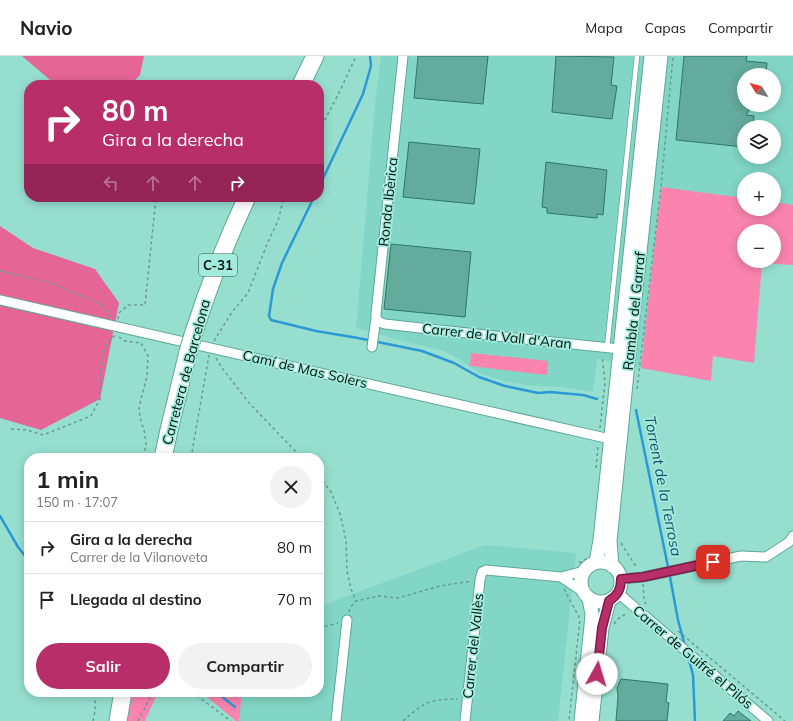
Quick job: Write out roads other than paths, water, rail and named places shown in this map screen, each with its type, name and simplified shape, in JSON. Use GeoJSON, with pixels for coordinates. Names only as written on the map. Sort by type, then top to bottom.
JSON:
{"type":"FeatureCollection","features":[{"type":"Feature","properties":{"kind":"highway"},"geometry":{"type":"LineString","coordinates":[[304,80],[315,56]]}},
{"type":"Feature","properties":{"kind":"highway","name":"Carretera de Barcelona"},"geometry":{"type":"LineString","coordinates":[[164,453],[193,335],[224,247],[245,202]]}},
{"type":"Feature","properties":{"kind":"highway"},"geometry":{"type":"LineString","coordinates":[[118,721],[123,697]]}},
{"type":"Feature","properties":{"kind":"street","name":"Ronda Ibèrica"},"geometry":{"type":"LineString","coordinates":[[372,348],[403,56]]}},
{"type":"Feature","properties":{"kind":"street","name":"Rambla del Garraf"},"geometry":{"type":"LineString","coordinates":[[591,560],[600,540],[605,438],[619,405],[610,348],[651,56]]}},
{"type":"Feature","properties":{"kind":"street","name":"Rambla del Garraf"},"geometry":{"type":"LineString","coordinates":[[612,566],[610,541],[619,405],[661,56]]}},
{"type":"Feature","properties":{"kind":"street","name":"Camí de Mas Solers"},"geometry":{"type":"LineString","coordinates":[[0,300],[116,331],[210,347],[605,438]]}},
{"type":"Feature","properties":{"kind":"street","name":"Carrer de la Vall d'Aran"},"geometry":{"type":"LineString","coordinates":[[376,318],[379,322],[385,324],[610,348]]}},
{"type":"Feature","properties":{"kind":"street"},"geometry":{"type":"LineString","coordinates":[[621,579],[643,577],[741,556],[766,557],[789,542],[793,536]]}},
{"type":"Feature","properties":{"kind":"street"},"geometry":{"type":"LineString","coordinates":[[592,721],[602,628],[614,597],[620,587],[621,579],[618,572],[612,566],[604,562],[591,560],[588,566],[579,568],[560,577],[599,602],[614,597]]}},
{"type":"Feature","properties":{"kind":"street"},"geometry":{"type":"LineString","coordinates":[[579,568],[580,581],[592,614],[592,626],[581,721]]}},
{"type":"Feature","properties":{"kind":"street","name":"Carrer del Vallès"},"geometry":{"type":"LineString","coordinates":[[465,721],[481,576],[486,570],[560,577]]}},
{"type":"Feature","properties":{"kind":"street","name":"Carrer de Guifré el Pilós"},"geometry":{"type":"LineString","coordinates":[[614,597],[636,609],[768,721]]}},
{"type":"Feature","properties":{"kind":"street"},"geometry":{"type":"LineString","coordinates":[[336,721],[347,620]]}},
{"type":"Feature","properties":{"kind":"lane","name":"Rambla del Garraf"},"geometry":{"type":"LineString","coordinates":[[610,348],[637,56]]}},
{"type":"Feature","properties":{"kind":"waterway"},"geometry":{"type":"LineString","coordinates":[[324,176],[363,94],[371,66],[370,56]]}},
{"type":"Feature","properties":{"kind":"waterway"},"geometry":{"type":"LineString","coordinates":[[312,202],[282,263],[273,289],[269,316],[271,320],[316,331],[422,351],[454,363],[479,377],[505,386],[538,393],[550,392],[583,395],[597,399]]}},
{"type":"Feature","properties":{"kind":"waterway","name":"Torrent de la Terrosa"},"geometry":{"type":"LineString","coordinates":[[636,410],[668,567]]}},
{"type":"Feature","properties":{"kind":"waterway"},"geometry":{"type":"LineString","coordinates":[[0,516],[24,555]]}},
{"type":"Feature","properties":{"kind":"waterway"},"geometry":{"type":"LineString","coordinates":[[670,577],[678,620],[685,646]]}},
{"type":"Feature","properties":{"kind":"waterway","name":"Torrent de la Terrosa"},"geometry":{"type":"LineString","coordinates":[[688,656],[693,675],[695,721]]}},
{"type":"Feature","properties":{"kind":"waterway"},"geometry":{"type":"LineString","coordinates":[[222,697],[235,707]]}}]}
